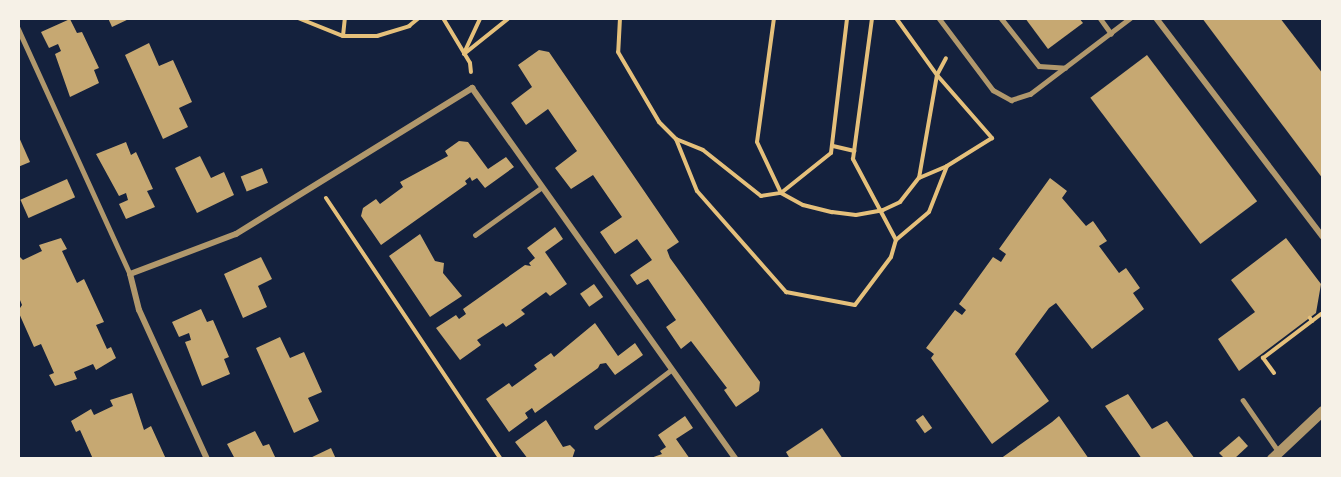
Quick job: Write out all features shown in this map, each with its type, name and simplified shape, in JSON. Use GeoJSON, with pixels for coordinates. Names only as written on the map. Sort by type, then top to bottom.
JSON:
{"type":"FeatureCollection","features":[{"type":"Feature","properties":{"kind":"street"},"geometry":{"type":"LineString","coordinates":[[1156,18],[1323,237]]}},
{"type":"Feature","properties":{"kind":"street"},"geometry":{"type":"LineString","coordinates":[[207,459],[139,310],[130,274],[236,234],[472,88],[736,459]]}},
{"type":"Feature","properties":{"kind":"street"},"geometry":{"type":"LineString","coordinates":[[1276,456],[1323,411]]}},
{"type":"Feature","properties":{"kind":"lane"},"geometry":{"type":"LineString","coordinates":[[939,18],[993,90],[1011,100],[1030,94],[1130,18]]}},
{"type":"Feature","properties":{"kind":"lane"},"geometry":{"type":"LineString","coordinates":[[1001,18],[1039,66],[1052,70],[1067,67]]}},
{"type":"Feature","properties":{"kind":"lane"},"geometry":{"type":"LineString","coordinates":[[1100,18],[1112,33]]}},
{"type":"Feature","properties":{"kind":"lane"},"geometry":{"type":"LineString","coordinates":[[18,28],[130,274]]}},
{"type":"Feature","properties":{"kind":"lane"},"geometry":{"type":"LineString","coordinates":[[475,235],[542,187]]}},
{"type":"Feature","properties":{"kind":"lane"},"geometry":{"type":"LineString","coordinates":[[596,427],[671,370]]}},
{"type":"Feature","properties":{"kind":"lane"},"geometry":{"type":"LineString","coordinates":[[1243,400],[1276,456]]}},
{"type":"Feature","properties":{"kind":"path"},"geometry":{"type":"LineString","coordinates":[[297,18],[343,36],[377,36],[408,26],[419,18]]}},
{"type":"Feature","properties":{"kind":"path"},"geometry":{"type":"LineString","coordinates":[[343,36],[345,18]]}},
{"type":"Feature","properties":{"kind":"path"},"geometry":{"type":"LineString","coordinates":[[443,18],[470,63],[472,88]]}},
{"type":"Feature","properties":{"kind":"path"},"geometry":{"type":"LineString","coordinates":[[464,54],[480,18]]}},
{"type":"Feature","properties":{"kind":"path"},"geometry":{"type":"LineString","coordinates":[[464,54],[509,18]]}},
{"type":"Feature","properties":{"kind":"path"},"geometry":{"type":"LineString","coordinates":[[615,18],[618,23]]}},
{"type":"Feature","properties":{"kind":"path"},"geometry":{"type":"LineString","coordinates":[[620,18],[618,52],[659,122],[676,139],[703,150],[761,196],[781,193],[831,153],[847,18]]}},
{"type":"Feature","properties":{"kind":"path"},"geometry":{"type":"LineString","coordinates":[[774,18],[757,142],[781,193],[803,205],[832,212],[856,214],[883,210],[900,202],[919,178],[937,75],[946,58]]}},
{"type":"Feature","properties":{"kind":"path"},"geometry":{"type":"LineString","coordinates":[[872,18],[853,159],[883,210],[896,240]]}},
{"type":"Feature","properties":{"kind":"path"},"geometry":{"type":"LineString","coordinates":[[896,18],[937,75],[992,138],[948,166],[919,178]]}},
{"type":"Feature","properties":{"kind":"path"},"geometry":{"type":"LineString","coordinates":[[676,139],[697,191],[786,292],[855,305],[891,258],[896,240],[929,212],[948,166]]}},
{"type":"Feature","properties":{"kind":"path"},"geometry":{"type":"LineString","coordinates":[[833,146],[854,151]]}},
{"type":"Feature","properties":{"kind":"path"},"geometry":{"type":"LineString","coordinates":[[316,183],[501,459]]}},
{"type":"Feature","properties":{"kind":"path"},"geometry":{"type":"LineString","coordinates":[[1274,373],[1263,358],[1321,314]]}},
{"type":"Feature","properties":{"kind":"building"},"geometry":{"type":"Polygon","coordinates":[[[108,18],[131,18],[112,27],[108,18]]]}},
{"type":"Feature","properties":{"kind":"building"},"geometry":{"type":"Polygon","coordinates":[[[1025,18],[1079,18],[1083,23],[1048,49],[1025,18]]]}},
{"type":"Feature","properties":{"kind":"building"},"geometry":{"type":"Polygon","coordinates":[[[1202,18],[1280,18],[1323,74],[1323,179],[1202,18]]]}},
{"type":"Feature","properties":{"kind":"building"},"geometry":{"type":"Polygon","coordinates":[[[70,19],[77,33],[82,32],[99,68],[94,70],[99,83],[70,97],[55,54],[61,51],[58,44],[49,48],[41,32],[70,19]]]}},
{"type":"Feature","properties":{"kind":"building"},"geometry":{"type":"Polygon","coordinates":[[[149,43],[159,66],[173,60],[192,102],[179,108],[188,127],[163,139],[125,55],[149,43]]]}},
{"type":"Feature","properties":{"kind":"building"},"geometry":{"type":"Polygon","coordinates":[[[539,50],[549,52],[679,242],[667,250],[670,258],[760,382],[759,391],[736,407],[724,390],[727,388],[691,341],[681,349],[666,327],[676,320],[648,279],[637,285],[630,275],[652,260],[637,239],[615,254],[600,232],[622,217],[593,175],[571,189],[555,168],[577,151],[548,109],[526,125],[511,103],[532,87],[518,65],[539,50]]]}},
{"type":"Feature","properties":{"kind":"building"},"geometry":{"type":"Polygon","coordinates":[[[1147,55],[1257,201],[1200,244],[1090,98],[1147,55]]]}},
{"type":"Feature","properties":{"kind":"building"},"geometry":{"type":"Polygon","coordinates":[[[18,135],[30,162],[18,167],[18,135]]]}},
{"type":"Feature","properties":{"kind":"building"},"geometry":{"type":"Polygon","coordinates":[[[459,141],[468,142],[488,169],[506,157],[514,167],[485,188],[477,178],[472,181],[470,177],[465,181],[467,184],[381,245],[361,216],[363,208],[376,199],[380,204],[403,187],[400,182],[448,156],[445,151],[459,141]]]}},
{"type":"Feature","properties":{"kind":"building"},"geometry":{"type":"Polygon","coordinates":[[[126,142],[131,155],[136,152],[153,189],[147,191],[155,207],[126,219],[119,204],[128,200],[126,193],[119,196],[96,154],[126,142]]]}},
{"type":"Feature","properties":{"kind":"building"},"geometry":{"type":"Polygon","coordinates":[[[200,156],[211,178],[224,172],[234,195],[197,213],[175,168],[200,156]]]}},
{"type":"Feature","properties":{"kind":"building"},"geometry":{"type":"Polygon","coordinates":[[[262,168],[268,183],[247,191],[241,177],[262,168]]]}},
{"type":"Feature","properties":{"kind":"building"},"geometry":{"type":"Polygon","coordinates":[[[1050,178],[1067,191],[1062,198],[1086,226],[1093,221],[1107,241],[1099,246],[1119,273],[1126,268],[1140,288],[1133,293],[1144,309],[1092,349],[1056,303],[1049,308],[1015,354],[1049,401],[992,444],[931,358],[934,354],[926,348],[955,310],[962,315],[966,310],[959,304],[993,257],[1001,262],[1006,254],[999,249],[1050,178]]]}},
{"type":"Feature","properties":{"kind":"building"},"geometry":{"type":"Polygon","coordinates":[[[67,179],[75,197],[29,218],[20,200],[67,179]]]}},
{"type":"Feature","properties":{"kind":"building"},"geometry":{"type":"Polygon","coordinates":[[[555,227],[563,239],[545,252],[567,284],[550,296],[546,292],[521,310],[525,314],[506,327],[503,323],[477,340],[481,345],[460,360],[436,328],[456,315],[459,319],[466,314],[463,309],[525,265],[531,266],[529,263],[535,258],[527,248],[555,227]]]}},
{"type":"Feature","properties":{"kind":"building"},"geometry":{"type":"Polygon","coordinates":[[[420,234],[435,261],[444,263],[443,273],[462,296],[430,317],[389,256],[420,234]]]}},
{"type":"Feature","properties":{"kind":"building"},"geometry":{"type":"Polygon","coordinates":[[[61,238],[67,249],[62,251],[77,283],[84,279],[104,322],[96,325],[107,349],[111,347],[116,358],[96,370],[93,364],[74,372],[77,379],[55,386],[49,375],[54,373],[41,344],[34,347],[18,311],[22,305],[18,295],[18,255],[23,260],[42,251],[39,245],[61,238]]]}},
{"type":"Feature","properties":{"kind":"building"},"geometry":{"type":"Polygon","coordinates":[[[1286,238],[1321,284],[1316,313],[1239,371],[1218,339],[1255,312],[1231,280],[1286,238]]]}},
{"type":"Feature","properties":{"kind":"building"},"geometry":{"type":"Polygon","coordinates":[[[261,257],[272,279],[258,286],[267,307],[243,318],[224,274],[261,257]]]}},
{"type":"Feature","properties":{"kind":"building"},"geometry":{"type":"Polygon","coordinates":[[[594,284],[603,297],[589,307],[580,294],[594,284]]]}},
{"type":"Feature","properties":{"kind":"building"},"geometry":{"type":"Polygon","coordinates":[[[201,309],[207,322],[213,320],[229,357],[224,359],[230,374],[202,386],[185,342],[191,340],[189,333],[179,337],[172,322],[201,309]]]}},
{"type":"Feature","properties":{"kind":"building"},"geometry":{"type":"Polygon","coordinates":[[[595,323],[618,356],[635,343],[643,355],[615,375],[606,363],[600,364],[598,368],[535,413],[532,408],[525,413],[528,418],[509,432],[486,399],[509,383],[512,387],[537,369],[534,365],[551,353],[554,357],[595,323]]]}},
{"type":"Feature","properties":{"kind":"building"},"geometry":{"type":"Polygon","coordinates":[[[280,337],[290,358],[304,352],[322,392],[308,398],[319,421],[294,433],[256,348],[280,337]]]}},
{"type":"Feature","properties":{"kind":"building"},"geometry":{"type":"Polygon","coordinates":[[[132,393],[144,430],[151,426],[166,459],[93,459],[80,430],[76,432],[71,421],[91,409],[94,415],[113,406],[110,400],[132,393]]]}},
{"type":"Feature","properties":{"kind":"building"},"geometry":{"type":"Polygon","coordinates":[[[1128,394],[1152,429],[1167,421],[1195,459],[1142,459],[1105,406],[1128,394]]]}},
{"type":"Feature","properties":{"kind":"building"},"geometry":{"type":"Polygon","coordinates":[[[923,415],[932,428],[925,433],[916,420],[923,415]]]}},
{"type":"Feature","properties":{"kind":"building"},"geometry":{"type":"Polygon","coordinates":[[[685,416],[693,428],[676,439],[690,459],[648,459],[662,454],[660,451],[666,447],[658,435],[685,416]]]}},
{"type":"Feature","properties":{"kind":"building"},"geometry":{"type":"Polygon","coordinates":[[[1059,416],[1089,459],[1000,459],[1052,422],[1059,416]]]}},
{"type":"Feature","properties":{"kind":"building"},"geometry":{"type":"Polygon","coordinates":[[[546,420],[563,447],[570,445],[575,450],[572,459],[528,459],[515,442],[546,420]]]}},
{"type":"Feature","properties":{"kind":"building"},"geometry":{"type":"Polygon","coordinates":[[[822,428],[843,459],[790,459],[786,452],[822,428]]]}},
{"type":"Feature","properties":{"kind":"building"},"geometry":{"type":"Polygon","coordinates":[[[255,431],[263,446],[269,444],[276,459],[235,459],[227,444],[255,431]]]}},
{"type":"Feature","properties":{"kind":"building"},"geometry":{"type":"Polygon","coordinates":[[[1239,436],[1248,446],[1234,459],[1225,459],[1219,453],[1239,436]]]}},
{"type":"Feature","properties":{"kind":"building"},"geometry":{"type":"Polygon","coordinates":[[[331,448],[336,459],[308,459],[331,448]]]}}]}
